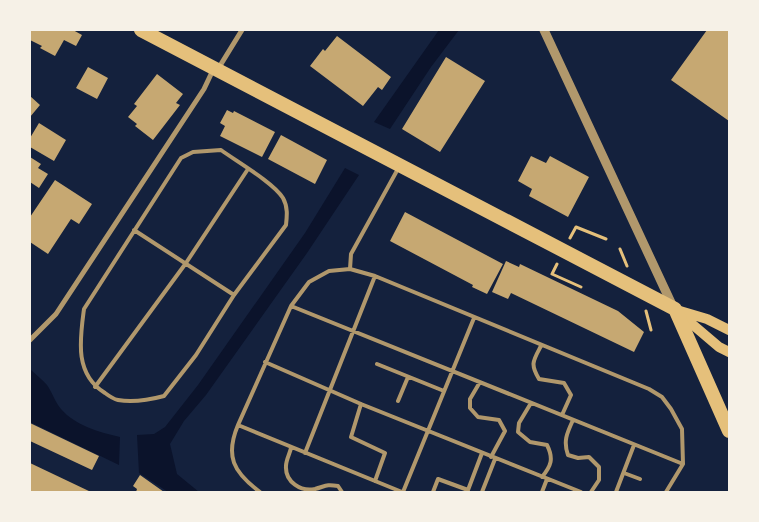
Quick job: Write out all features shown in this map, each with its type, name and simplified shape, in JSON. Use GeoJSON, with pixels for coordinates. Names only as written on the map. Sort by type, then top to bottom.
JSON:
{"type":"FeatureCollection","features":[{"type":"Feature","properties":{"kind":"highway"},"geometry":{"type":"LineString","coordinates":[[141,30],[674,309],[729,431]]}},
{"type":"Feature","properties":{"kind":"main road"},"geometry":{"type":"LineString","coordinates":[[674,309],[707,319],[729,330]]}},
{"type":"Feature","properties":{"kind":"main road"},"geometry":{"type":"LineString","coordinates":[[674,309],[719,347],[729,352]]}},
{"type":"Feature","properties":{"kind":"street"},"geometry":{"type":"LineString","coordinates":[[30,340],[56,314],[242,30]]}},
{"type":"Feature","properties":{"kind":"street"},"geometry":{"type":"LineString","coordinates":[[544,30],[674,309]]}},
{"type":"Feature","properties":{"kind":"lane"},"geometry":{"type":"LineString","coordinates":[[221,150],[272,186],[283,198],[288,212],[286,225],[234,295],[196,355],[164,396],[140,401],[116,400],[95,387],[83,368],[80,338],[84,309],[134,230],[181,158],[193,152],[221,150]]}},
{"type":"Feature","properties":{"kind":"lane"},"geometry":{"type":"LineString","coordinates":[[350,269],[351,254],[400,165]]}},
{"type":"Feature","properties":{"kind":"lane"},"geometry":{"type":"LineString","coordinates":[[95,387],[186,264],[248,169]]}},
{"type":"Feature","properties":{"kind":"lane"},"geometry":{"type":"LineString","coordinates":[[134,230],[234,295]]}},
{"type":"Feature","properties":{"kind":"lane"},"geometry":{"type":"LineString","coordinates":[[260,492],[242,476],[232,459],[231,441],[291,306],[309,282],[329,271],[350,269],[375,276],[649,389],[662,397],[672,409],[682,429],[683,464],[666,492]]}},
{"type":"Feature","properties":{"kind":"lane"},"geometry":{"type":"LineString","coordinates":[[305,453],[375,276]]}},
{"type":"Feature","properties":{"kind":"lane"},"geometry":{"type":"LineString","coordinates":[[291,306],[683,464]]}},
{"type":"Feature","properties":{"kind":"lane"},"geometry":{"type":"LineString","coordinates":[[238,425],[402,492],[474,318]]}},
{"type":"Feature","properties":{"kind":"lane"},"geometry":{"type":"LineString","coordinates":[[541,346],[533,362],[534,370],[539,379],[564,383],[571,396],[562,416]]}},
{"type":"Feature","properties":{"kind":"lane"},"geometry":{"type":"LineString","coordinates":[[265,362],[361,404],[580,492]]}},
{"type":"Feature","properties":{"kind":"lane"},"geometry":{"type":"LineString","coordinates":[[377,364],[444,391]]}},
{"type":"Feature","properties":{"kind":"lane"},"geometry":{"type":"LineString","coordinates":[[398,401],[408,377]]}},
{"type":"Feature","properties":{"kind":"lane"},"geometry":{"type":"LineString","coordinates":[[480,382],[470,399],[470,408],[478,417],[500,420],[505,431],[493,458],[482,492]]}},
{"type":"Feature","properties":{"kind":"lane"},"geometry":{"type":"LineString","coordinates":[[531,403],[519,423],[518,432],[530,442],[547,445],[552,459],[542,492]]}},
{"type":"Feature","properties":{"kind":"lane"},"geometry":{"type":"LineString","coordinates":[[361,404],[350,437],[385,453],[375,481]]}},
{"type":"Feature","properties":{"kind":"lane"},"geometry":{"type":"LineString","coordinates":[[573,420],[566,435],[564,445],[568,455],[578,458],[589,457],[599,467],[599,480],[591,492]]}},
{"type":"Feature","properties":{"kind":"lane"},"geometry":{"type":"LineString","coordinates":[[616,492],[634,445]]}},
{"type":"Feature","properties":{"kind":"lane"},"geometry":{"type":"LineString","coordinates":[[291,448],[286,468],[289,480],[299,488],[314,489],[327,484],[338,486],[342,492]]}},
{"type":"Feature","properties":{"kind":"lane"},"geometry":{"type":"LineString","coordinates":[[433,492],[438,479],[468,490],[482,453]]}},
{"type":"Feature","properties":{"kind":"lane"},"geometry":{"type":"LineString","coordinates":[[624,472],[640,479]]}},
{"type":"Feature","properties":{"kind":"path"},"geometry":{"type":"LineString","coordinates":[[576,227],[606,239]]}},
{"type":"Feature","properties":{"kind":"path"},"geometry":{"type":"LineString","coordinates":[[552,274],[581,287]]}},
{"type":"Feature","properties":{"kind":"water"},"geometry":{"type":"Polygon","coordinates":[[[439,30],[459,30],[431,67],[390,129],[374,122],[439,30]]]}},
{"type":"Feature","properties":{"kind":"water"},"geometry":{"type":"Polygon","coordinates":[[[345,168],[359,175],[307,253],[206,395],[184,421],[170,444],[177,474],[199,492],[168,492],[139,473],[137,435],[154,434],[165,427],[198,385],[305,233],[345,168]]]}},
{"type":"Feature","properties":{"kind":"water"},"geometry":{"type":"Polygon","coordinates":[[[30,369],[47,385],[59,406],[67,415],[88,428],[120,437],[119,465],[30,422],[30,369]]]}},
{"type":"Feature","properties":{"kind":"building"},"geometry":{"type":"Polygon","coordinates":[[[31,30],[73,30],[82,35],[76,46],[64,40],[55,56],[30,40],[31,30]]]}},
{"type":"Feature","properties":{"kind":"building"},"geometry":{"type":"Polygon","coordinates":[[[707,30],[729,30],[729,121],[671,80],[707,30]]]}},
{"type":"Feature","properties":{"kind":"building"},"geometry":{"type":"Polygon","coordinates":[[[337,36],[391,77],[382,90],[378,87],[363,106],[310,66],[323,49],[325,51],[337,36]]]}},
{"type":"Feature","properties":{"kind":"building"},"geometry":{"type":"Polygon","coordinates":[[[446,57],[485,81],[440,152],[402,129],[446,57]]]}},
{"type":"Feature","properties":{"kind":"building"},"geometry":{"type":"Polygon","coordinates":[[[88,67],[108,78],[97,99],[76,88],[88,67]]]}},
{"type":"Feature","properties":{"kind":"building"},"geometry":{"type":"Polygon","coordinates":[[[157,74],[183,94],[176,103],[180,105],[153,140],[135,126],[137,124],[128,117],[137,106],[134,104],[157,74]]]}},
{"type":"Feature","properties":{"kind":"building"},"geometry":{"type":"Polygon","coordinates":[[[30,96],[40,105],[30,117],[30,96]]]}},
{"type":"Feature","properties":{"kind":"building"},"geometry":{"type":"Polygon","coordinates":[[[227,110],[233,113],[234,111],[275,132],[262,157],[220,136],[225,126],[220,123],[227,110]]]}},
{"type":"Feature","properties":{"kind":"building"},"geometry":{"type":"Polygon","coordinates":[[[39,123],[66,140],[54,161],[30,147],[30,138],[39,123]]]}},
{"type":"Feature","properties":{"kind":"building"},"geometry":{"type":"Polygon","coordinates":[[[281,135],[327,160],[315,184],[268,159],[281,135]]]}},
{"type":"Feature","properties":{"kind":"building"},"geometry":{"type":"Polygon","coordinates":[[[531,156],[546,163],[550,156],[589,177],[568,217],[529,196],[532,189],[518,181],[531,156]]]}},
{"type":"Feature","properties":{"kind":"building"},"geometry":{"type":"Polygon","coordinates":[[[30,157],[41,164],[38,168],[48,174],[39,188],[30,182],[30,157]]]}},
{"type":"Feature","properties":{"kind":"building"},"geometry":{"type":"Polygon","coordinates":[[[55,180],[92,204],[79,224],[71,219],[48,254],[30,242],[30,217],[55,180]]]}},
{"type":"Feature","properties":{"kind":"building"},"geometry":{"type":"Polygon","coordinates":[[[405,212],[503,264],[487,294],[390,241],[405,212]]]}},
{"type":"Feature","properties":{"kind":"building"},"geometry":{"type":"Polygon","coordinates":[[[506,261],[519,267],[520,264],[618,311],[644,332],[634,352],[511,293],[508,299],[492,292],[506,261]]]}},
{"type":"Feature","properties":{"kind":"building"},"geometry":{"type":"Polygon","coordinates":[[[30,423],[99,456],[92,470],[30,441],[30,423]]]}},
{"type":"Feature","properties":{"kind":"building"},"geometry":{"type":"Polygon","coordinates":[[[30,463],[91,492],[30,492],[30,463]]]}},
{"type":"Feature","properties":{"kind":"building"},"geometry":{"type":"Polygon","coordinates":[[[140,475],[164,492],[136,492],[137,489],[133,486],[140,475]]]}}]}
